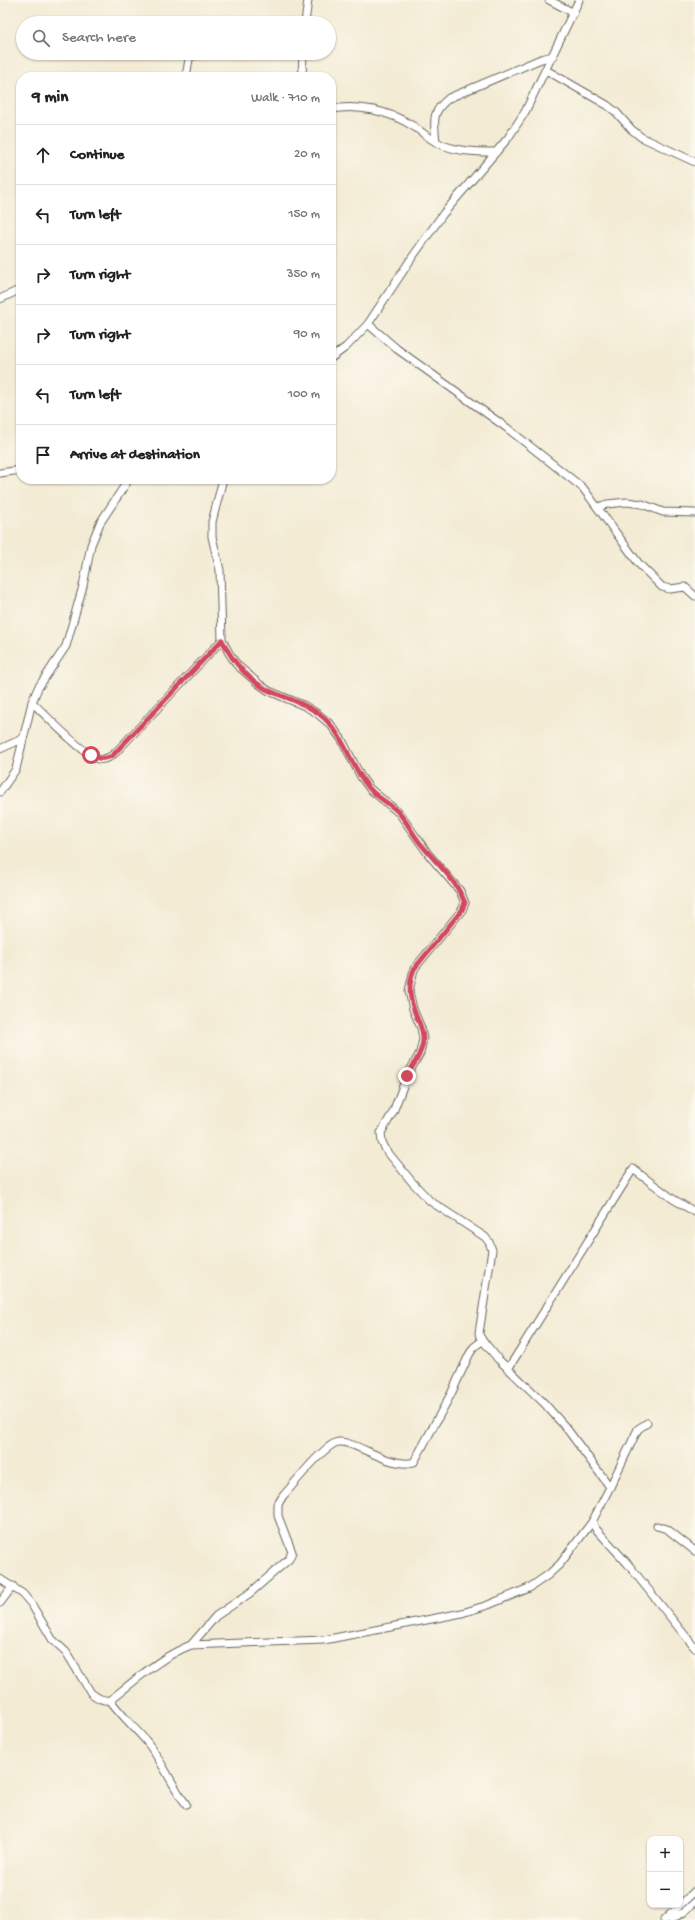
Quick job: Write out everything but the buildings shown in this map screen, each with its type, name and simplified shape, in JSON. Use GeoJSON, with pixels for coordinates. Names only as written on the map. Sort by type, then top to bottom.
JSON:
{"type":"FeatureCollection","features":[{"type":"Feature","properties":{"kind":"street"},"geometry":{"type":"LineString","coordinates":[[306,16],[308,0]]}},
{"type":"Feature","properties":{"kind":"street"},"geometry":{"type":"LineString","coordinates":[[549,0],[574,13]]}},
{"type":"Feature","properties":{"kind":"street"},"geometry":{"type":"LineString","coordinates":[[336,354],[346,347],[368,324],[443,214],[508,138],[522,117],[579,0]]}},
{"type":"Feature","properties":{"kind":"street"},"geometry":{"type":"LineString","coordinates":[[436,142],[435,113],[440,105],[449,98],[541,59],[553,56]]}},
{"type":"Feature","properties":{"kind":"street"},"geometry":{"type":"LineString","coordinates":[[187,72],[189,60]]}},
{"type":"Feature","properties":{"kind":"street"},"geometry":{"type":"LineString","coordinates":[[302,72],[303,60]]}},
{"type":"Feature","properties":{"kind":"street"},"geometry":{"type":"LineString","coordinates":[[546,70],[607,105],[641,137],[695,162]]}},
{"type":"Feature","properties":{"kind":"street"},"geometry":{"type":"LineString","coordinates":[[336,109],[353,107],[395,116],[436,142],[474,152],[496,152]]}},
{"type":"Feature","properties":{"kind":"street"},"geometry":{"type":"LineString","coordinates":[[0,299],[16,291]]}},
{"type":"Feature","properties":{"kind":"street"},"geometry":{"type":"LineString","coordinates":[[368,324],[397,349],[548,459],[583,488],[639,564],[656,581],[666,589],[685,587],[695,596]]}},
{"type":"Feature","properties":{"kind":"street"},"geometry":{"type":"LineString","coordinates":[[0,473],[16,471]]}},
{"type":"Feature","properties":{"kind":"street"},"geometry":{"type":"LineString","coordinates":[[0,792],[16,769],[32,702],[38,688],[66,646],[83,586],[91,545],[100,523],[126,484]]}},
{"type":"Feature","properties":{"kind":"street"},"geometry":{"type":"LineString","coordinates":[[222,484],[212,522],[213,544],[221,580],[222,640],[237,665],[259,684],[305,706],[318,714],[331,725],[342,740],[361,777],[370,789],[399,813],[429,855],[460,891],[465,903],[462,910],[414,969],[410,977],[409,991],[413,1009],[422,1028],[423,1039],[420,1053],[407,1076],[392,1112],[381,1133],[382,1142],[386,1150],[412,1182],[430,1201],[485,1237],[489,1242],[492,1250],[479,1333],[482,1341],[508,1369],[544,1403],[567,1429],[610,1487]]}},
{"type":"Feature","properties":{"kind":"street"},"geometry":{"type":"LineString","coordinates":[[598,507],[607,504],[628,502],[642,504],[663,512],[695,512]]}},
{"type":"Feature","properties":{"kind":"street"},"geometry":{"type":"LineString","coordinates":[[32,702],[91,755],[98,759],[106,759],[117,751],[222,640]]}},
{"type":"Feature","properties":{"kind":"street"},"geometry":{"type":"LineString","coordinates":[[0,749],[22,739]]}},
{"type":"Feature","properties":{"kind":"street"},"geometry":{"type":"LineString","coordinates":[[508,1369],[633,1169],[673,1199],[695,1212]]}},
{"type":"Feature","properties":{"kind":"street"},"geometry":{"type":"LineString","coordinates":[[191,1645],[216,1616],[250,1593],[289,1559],[292,1552],[278,1516],[278,1504],[283,1496],[327,1449],[336,1442],[346,1443],[398,1462],[414,1462],[451,1394],[474,1347],[482,1341]]}},
{"type":"Feature","properties":{"kind":"street"},"geometry":{"type":"LineString","coordinates":[[0,1579],[13,1586],[32,1604],[52,1639],[66,1652],[91,1693],[97,1698],[110,1700],[143,1674],[178,1651],[191,1645],[324,1640],[462,1613],[488,1606],[529,1588],[548,1575],[560,1564],[592,1522],[638,1429],[647,1423]]}},
{"type":"Feature","properties":{"kind":"street"},"geometry":{"type":"LineString","coordinates":[[592,1522],[596,1529],[627,1563],[695,1648]]}},
{"type":"Feature","properties":{"kind":"street"},"geometry":{"type":"LineString","coordinates":[[657,1526],[667,1528],[695,1551]]}},
{"type":"Feature","properties":{"kind":"street"},"geometry":{"type":"LineString","coordinates":[[0,1603],[13,1586]]}},
{"type":"Feature","properties":{"kind":"street"},"geometry":{"type":"LineString","coordinates":[[110,1700],[119,1712],[148,1743],[170,1777],[174,1788],[186,1804]]}},
{"type":"Feature","properties":{"kind":"street"},"geometry":{"type":"LineString","coordinates":[[664,1920],[695,1891]]}},
{"type":"Feature","properties":{"kind":"street"},"geometry":{"type":"LineString","coordinates":[[670,1920],[684,1912],[695,1902]]}},
{"type":"Feature","properties":{"kind":"route"},"geometry":{"type":"LineString","coordinates":[[91,755],[98,759],[106,759],[112,756],[222,640],[237,665],[259,684],[277,694],[285,696],[305,706],[318,714],[331,725],[342,740],[361,777],[370,789],[399,813],[429,855],[460,891],[465,903],[462,910],[414,969],[410,977],[409,991],[413,1009],[422,1028],[423,1039],[420,1053],[407,1076]]}}]}
